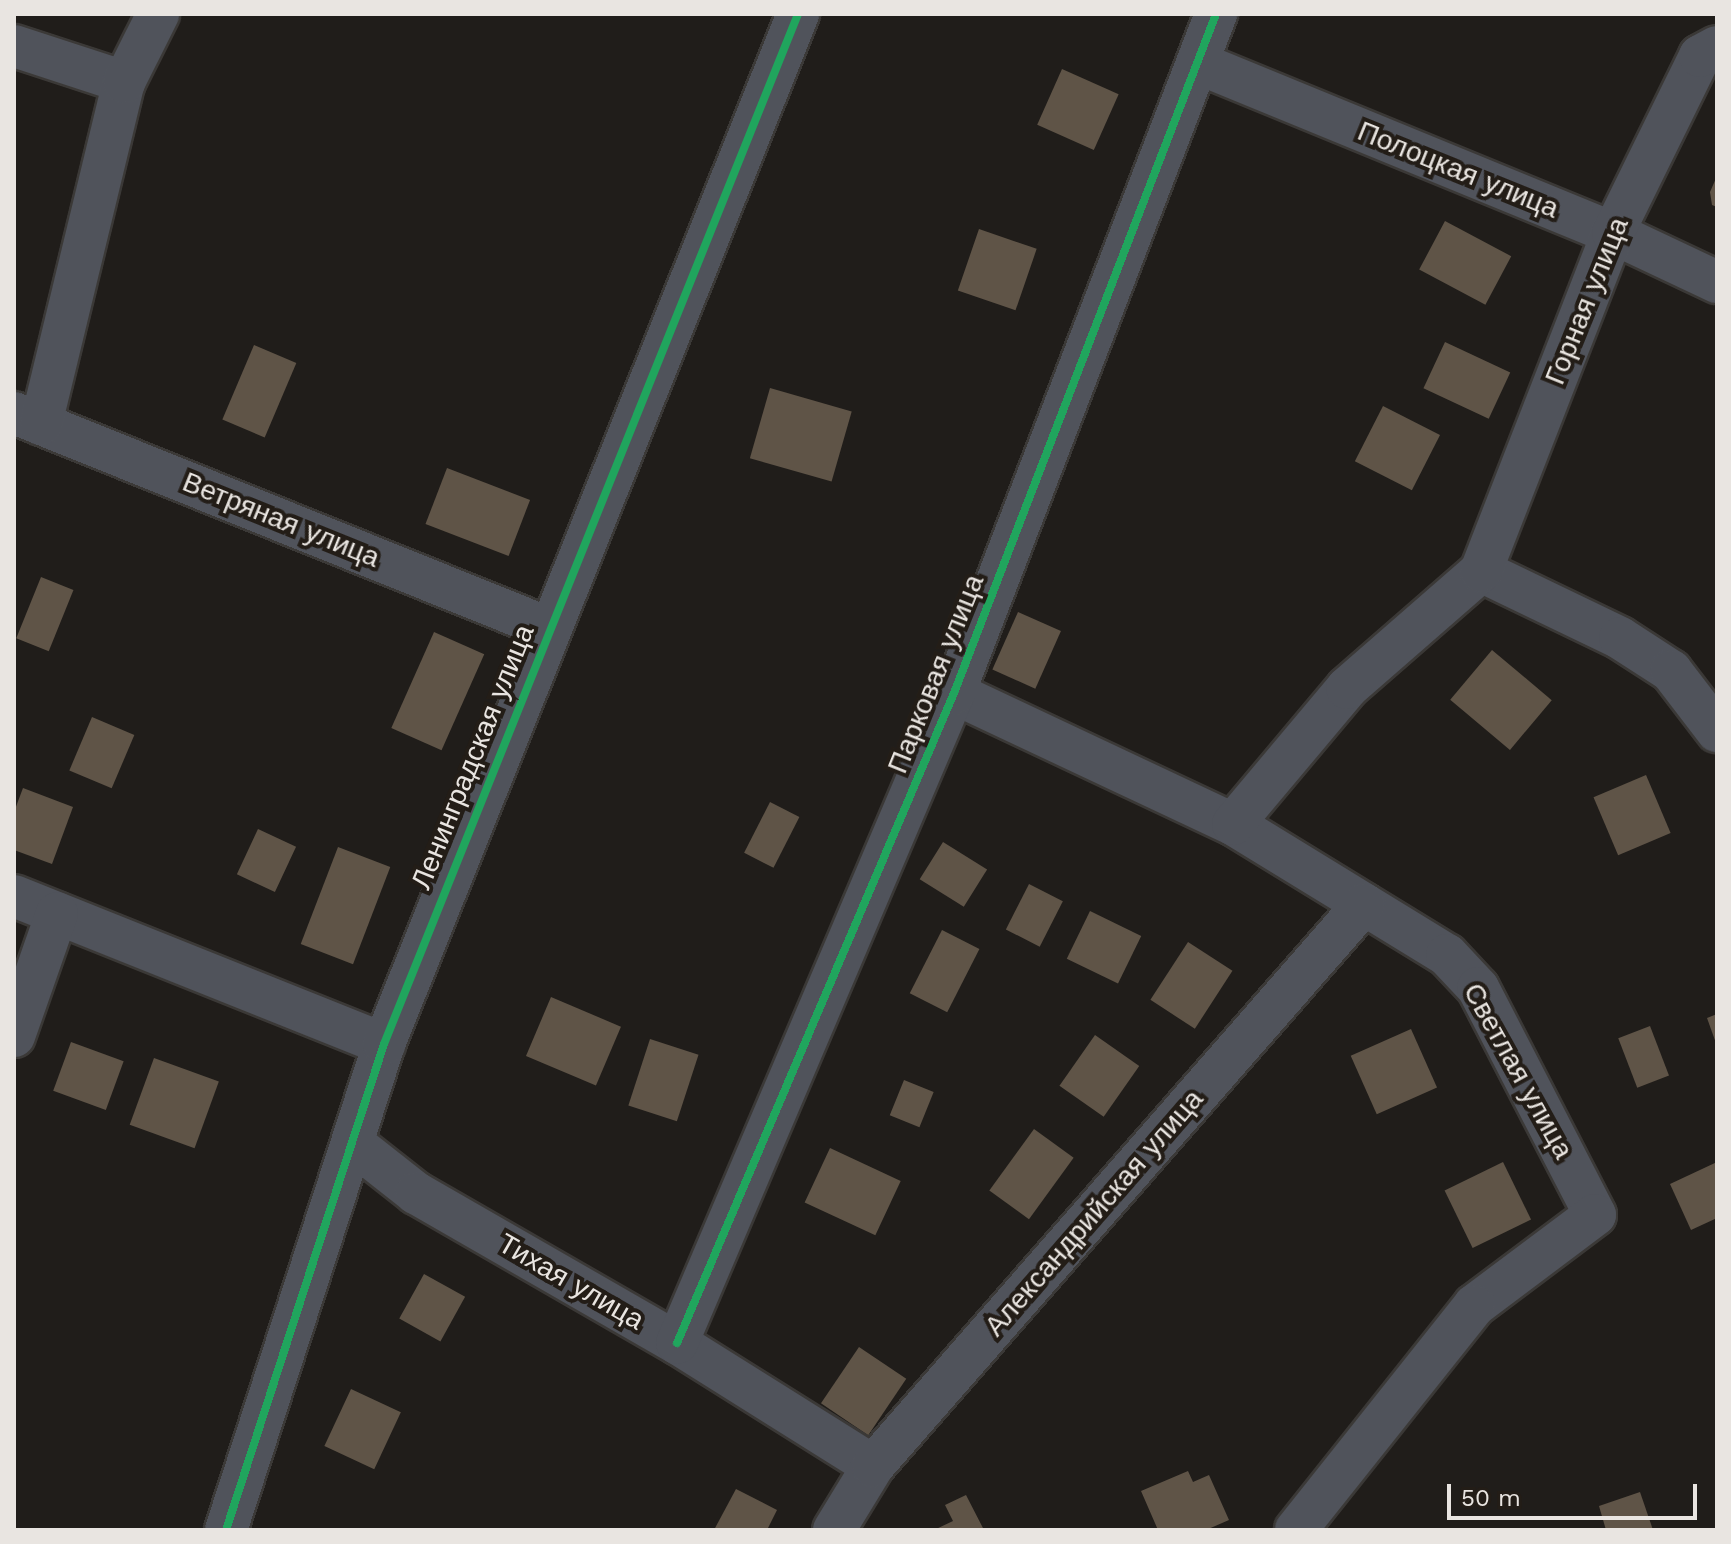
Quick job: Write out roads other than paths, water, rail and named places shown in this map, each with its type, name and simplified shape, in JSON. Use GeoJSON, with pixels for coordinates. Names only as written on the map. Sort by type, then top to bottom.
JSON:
{"type":"FeatureCollection","features":[{"type":"Feature","properties":{"kind":"street"},"geometry":{"type":"LineString","coordinates":[[28,418],[124,82],[158,14]]}},
{"type":"Feature","properties":{"kind":"street","name":"Ленинградская улица"},"geometry":{"type":"LineString","coordinates":[[226,1530],[355,1145],[384,1044],[548,628],[798,14]]}},
{"type":"Feature","properties":{"kind":"street","name":"Парковая улица"},"geometry":{"type":"LineString","coordinates":[[677,1343],[954,693],[1216,14]]}},
{"type":"Feature","properties":{"kind":"street"},"geometry":{"type":"LineString","coordinates":[[14,46],[124,82]]}},
{"type":"Feature","properties":{"kind":"street","name":"Горная улица"},"geometry":{"type":"LineString","coordinates":[[1481,571],[1613,233],[1700,56],[1717,47]]}},
{"type":"Feature","properties":{"kind":"street","name":"Полоцкая улица"},"geometry":{"type":"LineString","coordinates":[[1198,63],[1613,233],[1717,282]]}},
{"type":"Feature","properties":{"kind":"street","name":"Ветряная улица"},"geometry":{"type":"LineString","coordinates":[[28,418],[548,628]]}},
{"type":"Feature","properties":{"kind":"street"},"geometry":{"type":"LineString","coordinates":[[1233,824],[1347,688],[1481,571],[1620,638],[1671,671],[1717,731]]}},
{"type":"Feature","properties":{"kind":"street","name":"Светлая улица"},"geometry":{"type":"LineString","coordinates":[[954,693],[1233,824],[1447,955],[1478,988],[1595,1215],[1474,1306],[1296,1530]]}},
{"type":"Feature","properties":{"kind":"street"},"geometry":{"type":"LineString","coordinates":[[14,896],[384,1044]]}},
{"type":"Feature","properties":{"kind":"street","name":"Александрийская улица"},"geometry":{"type":"LineString","coordinates":[[834,1530],[873,1466],[1364,904]]}},
{"type":"Feature","properties":{"kind":"street"},"geometry":{"type":"LineString","coordinates":[[14,1036],[57,913]]}},
{"type":"Feature","properties":{"kind":"street","name":"Тихая улица"},"geometry":{"type":"LineString","coordinates":[[355,1145],[416,1193],[677,1343],[873,1466]]}}]}
